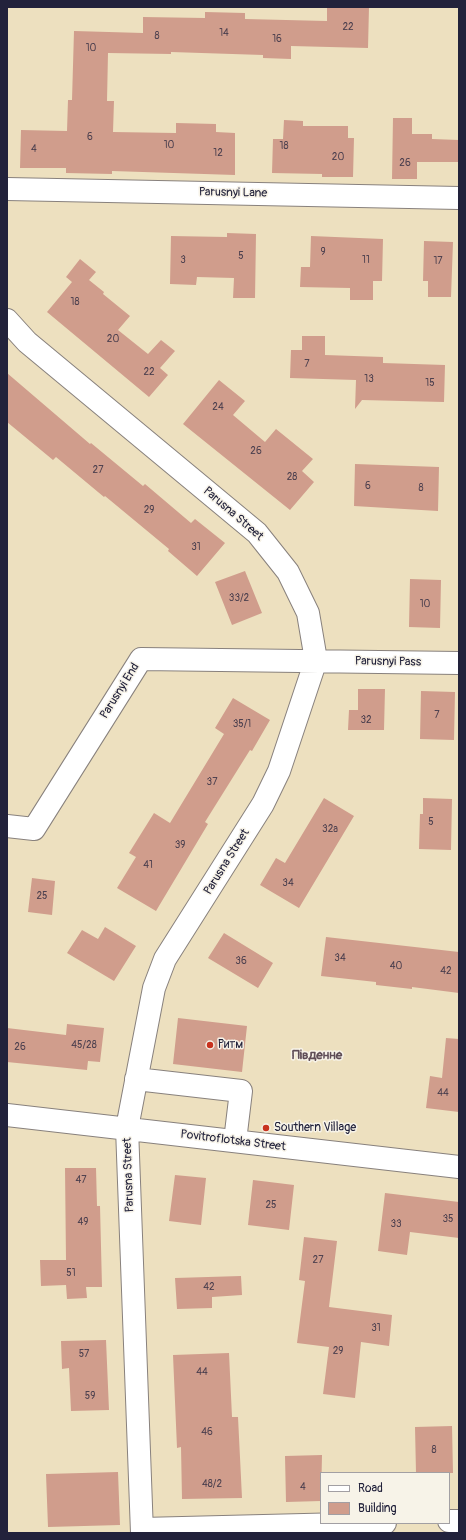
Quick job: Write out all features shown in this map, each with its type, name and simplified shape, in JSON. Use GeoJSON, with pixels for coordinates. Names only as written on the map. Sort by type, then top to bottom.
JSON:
{"type":"FeatureCollection","features":[{"type":"Feature","properties":{"kind":"street","name":"Parusnyi Lane"},"geometry":{"type":"LineString","coordinates":[[7,189],[459,198]]}},
{"type":"Feature","properties":{"kind":"street","name":"Parusna Street"},"geometry":{"type":"LineString","coordinates":[[7,320],[27,342],[257,533],[288,572],[308,613],[316,660],[279,771],[263,804],[165,959],[154,988],[127,1128],[142,1531]]}},
{"type":"Feature","properties":{"kind":"street","name":"Parusnyi End"},"geometry":{"type":"LineString","coordinates":[[7,826],[34,829],[141,659],[316,660]]}},
{"type":"Feature","properties":{"kind":"street","name":"Parusnyi Pass"},"geometry":{"type":"LineString","coordinates":[[316,660],[459,663]]}},
{"type":"Feature","properties":{"kind":"street"},"geometry":{"type":"LineString","coordinates":[[136,1079],[241,1091],[235,1141]]}},
{"type":"Feature","properties":{"kind":"street","name":"Povitroflotska Street"},"geometry":{"type":"LineString","coordinates":[[7,1114],[459,1168]]}},
{"type":"Feature","properties":{"kind":"street"},"geometry":{"type":"LineString","coordinates":[[142,1531],[355,1524]]}},
{"type":"Feature","properties":{"kind":"building"},"geometry":{"type":"Polygon","coordinates":[[[327,7],[369,7],[368,48],[291,46],[291,59],[263,58],[263,55],[171,52],[171,54],[108,53],[107,101],[114,101],[113,132],[176,133],[176,123],[216,124],[216,132],[235,133],[235,175],[112,171],[112,174],[66,173],[66,168],[20,168],[21,130],[67,131],[68,100],[72,100],[74,31],[143,33],[143,17],[205,18],[205,12],[245,13],[245,19],[327,21],[327,7]]]}},
{"type":"Feature","properties":{"kind":"building"},"geometry":{"type":"Polygon","coordinates":[[[393,118],[412,118],[412,134],[432,134],[432,139],[459,140],[459,162],[417,162],[417,179],[392,179],[393,118]]]}},
{"type":"Feature","properties":{"kind":"building"},"geometry":{"type":"Polygon","coordinates":[[[284,120],[303,121],[303,126],[348,126],[348,138],[354,138],[353,177],[322,177],[322,174],[272,173],[273,139],[283,139],[284,120]]]}},
{"type":"Feature","properties":{"kind":"building"},"geometry":{"type":"Polygon","coordinates":[[[227,233],[256,234],[255,298],[233,298],[234,278],[197,277],[196,285],[170,284],[171,236],[227,237],[227,233]]]}},
{"type":"Feature","properties":{"kind":"building"},"geometry":{"type":"Polygon","coordinates":[[[311,236],[383,239],[382,281],[373,281],[373,300],[350,300],[350,288],[300,287],[301,267],[310,267],[311,236]]]}},
{"type":"Feature","properties":{"kind":"building"},"geometry":{"type":"Polygon","coordinates":[[[424,241],[453,242],[451,297],[428,297],[428,281],[423,281],[424,241]]]}},
{"type":"Feature","properties":{"kind":"building"},"geometry":{"type":"Polygon","coordinates":[[[80,259],[96,272],[89,280],[104,292],[103,294],[130,316],[118,330],[148,354],[161,340],[175,351],[160,368],[168,375],[149,397],[47,312],[72,282],[66,277],[80,259]]]}},
{"type":"Feature","properties":{"kind":"building"},"geometry":{"type":"Polygon","coordinates":[[[302,336],[325,336],[325,355],[383,357],[383,363],[445,365],[444,402],[362,400],[355,409],[356,380],[290,378],[291,350],[302,350],[302,336]]]}},
{"type":"Feature","properties":{"kind":"building"},"geometry":{"type":"Polygon","coordinates":[[[7,373],[90,444],[91,443],[143,486],[145,484],[191,523],[195,519],[225,543],[197,576],[168,551],[169,549],[105,496],[104,497],[56,457],[53,460],[7,422],[7,373]]]}},
{"type":"Feature","properties":{"kind":"building"},"geometry":{"type":"Polygon","coordinates":[[[219,380],[245,401],[233,415],[265,442],[276,429],[313,459],[302,471],[314,482],[290,510],[183,424],[219,380]]]}},
{"type":"Feature","properties":{"kind":"building"},"geometry":{"type":"Polygon","coordinates":[[[355,464],[439,467],[438,511],[354,506],[355,464]]]}},
{"type":"Feature","properties":{"kind":"building"},"geometry":{"type":"Polygon","coordinates":[[[245,571],[262,613],[232,625],[215,582],[245,571]]]}},
{"type":"Feature","properties":{"kind":"building"},"geometry":{"type":"Polygon","coordinates":[[[410,579],[441,580],[440,628],[409,627],[410,579]]]}},
{"type":"Feature","properties":{"kind":"building"},"geometry":{"type":"Polygon","coordinates":[[[358,689],[385,689],[384,730],[348,730],[349,710],[358,710],[358,689]]]}},
{"type":"Feature","properties":{"kind":"building"},"geometry":{"type":"Polygon","coordinates":[[[421,691],[455,692],[454,740],[420,739],[421,691]]]}},
{"type":"Feature","properties":{"kind":"building"},"geometry":{"type":"Polygon","coordinates":[[[233,698],[270,720],[252,751],[250,750],[205,822],[208,824],[156,911],[117,888],[136,857],[129,853],[154,813],[170,823],[224,734],[215,728],[233,698]]]}},
{"type":"Feature","properties":{"kind":"building"},"geometry":{"type":"Polygon","coordinates":[[[324,798],[354,816],[299,908],[260,885],[276,858],[285,863],[324,798]]]}},
{"type":"Feature","properties":{"kind":"building"},"geometry":{"type":"Polygon","coordinates":[[[423,798],[452,799],[451,850],[419,849],[420,814],[423,814],[423,798]]]}},
{"type":"Feature","properties":{"kind":"building"},"geometry":{"type":"Polygon","coordinates":[[[32,878],[55,881],[52,915],[28,912],[32,878]]]}},
{"type":"Feature","properties":{"kind":"building"},"geometry":{"type":"Polygon","coordinates":[[[105,927],[136,946],[114,981],[67,953],[82,930],[98,939],[105,927]]]}},
{"type":"Feature","properties":{"kind":"building"},"geometry":{"type":"Polygon","coordinates":[[[224,933],[273,963],[258,988],[208,958],[224,933]]]}},
{"type":"Feature","properties":{"kind":"building"},"geometry":{"type":"Polygon","coordinates":[[[326,937],[459,952],[459,993],[412,987],[412,989],[376,985],[376,982],[321,976],[326,937]]]}},
{"type":"Feature","properties":{"kind":"building"},"geometry":{"type":"Polygon","coordinates":[[[178,1018],[247,1026],[242,1072],[173,1064],[178,1018]]]}},
{"type":"Feature","properties":{"kind":"building"},"geometry":{"type":"Polygon","coordinates":[[[67,1024],[104,1028],[100,1062],[88,1061],[87,1070],[7,1062],[7,1028],[66,1035],[67,1024]]]}},
{"type":"Feature","properties":{"kind":"building"},"geometry":{"type":"Polygon","coordinates":[[[446,1038],[459,1039],[459,1112],[426,1108],[430,1076],[442,1078],[446,1038]]]}},
{"type":"Feature","properties":{"kind":"building"},"geometry":{"type":"Polygon","coordinates":[[[65,1168],[96,1168],[97,1206],[100,1206],[102,1287],[86,1287],[87,1298],[67,1299],[66,1285],[41,1286],[40,1260],[66,1260],[65,1168]]]}},
{"type":"Feature","properties":{"kind":"building"},"geometry":{"type":"Polygon","coordinates":[[[175,1175],[206,1178],[201,1225],[169,1221],[175,1175]]]}},
{"type":"Feature","properties":{"kind":"building"},"geometry":{"type":"Polygon","coordinates":[[[253,1180],[294,1185],[289,1230],[248,1225],[253,1180]]]}},
{"type":"Feature","properties":{"kind":"building"},"geometry":{"type":"Polygon","coordinates":[[[385,1193],[459,1202],[459,1238],[410,1232],[407,1255],[378,1251],[385,1193]]]}},
{"type":"Feature","properties":{"kind":"building"},"geometry":{"type":"Polygon","coordinates":[[[304,1237],[337,1241],[329,1307],[392,1315],[389,1346],[361,1342],[355,1398],[323,1394],[329,1347],[297,1343],[305,1281],[299,1280],[304,1237]]]}},
{"type":"Feature","properties":{"kind":"building"},"geometry":{"type":"Polygon","coordinates":[[[241,1276],[242,1295],[212,1297],[212,1308],[177,1309],[175,1278],[241,1276]]]}},
{"type":"Feature","properties":{"kind":"building"},"geometry":{"type":"Polygon","coordinates":[[[106,1340],[109,1410],[71,1411],[69,1368],[62,1369],[61,1341],[106,1340]]]}},
{"type":"Feature","properties":{"kind":"building"},"geometry":{"type":"Polygon","coordinates":[[[229,1353],[232,1417],[238,1417],[242,1498],[182,1499],[181,1447],[177,1448],[173,1355],[229,1353]]]}},
{"type":"Feature","properties":{"kind":"building"},"geometry":{"type":"Polygon","coordinates":[[[452,1426],[453,1473],[416,1472],[415,1427],[452,1426]]]}},
{"type":"Feature","properties":{"kind":"building"},"geometry":{"type":"Polygon","coordinates":[[[322,1455],[322,1472],[320,1472],[320,1501],[286,1502],[285,1456],[322,1455]]]}},
{"type":"Feature","properties":{"kind":"building"},"geometry":{"type":"Polygon","coordinates":[[[118,1472],[120,1525],[48,1527],[46,1474],[118,1472]]]}},
{"type":"Feature","properties":{"kind":"place","name":"Ритм"},"geometry":{"type":"Point","coordinates":[210,1045]}},
{"type":"Feature","properties":{"kind":"place","name":"Southern Village"},"geometry":{"type":"Point","coordinates":[266,1128]}},
{"type":"Feature","properties":{"kind":"district","name":"Південне"},"geometry":{"type":"Point","coordinates":[317,1056]}}]}
